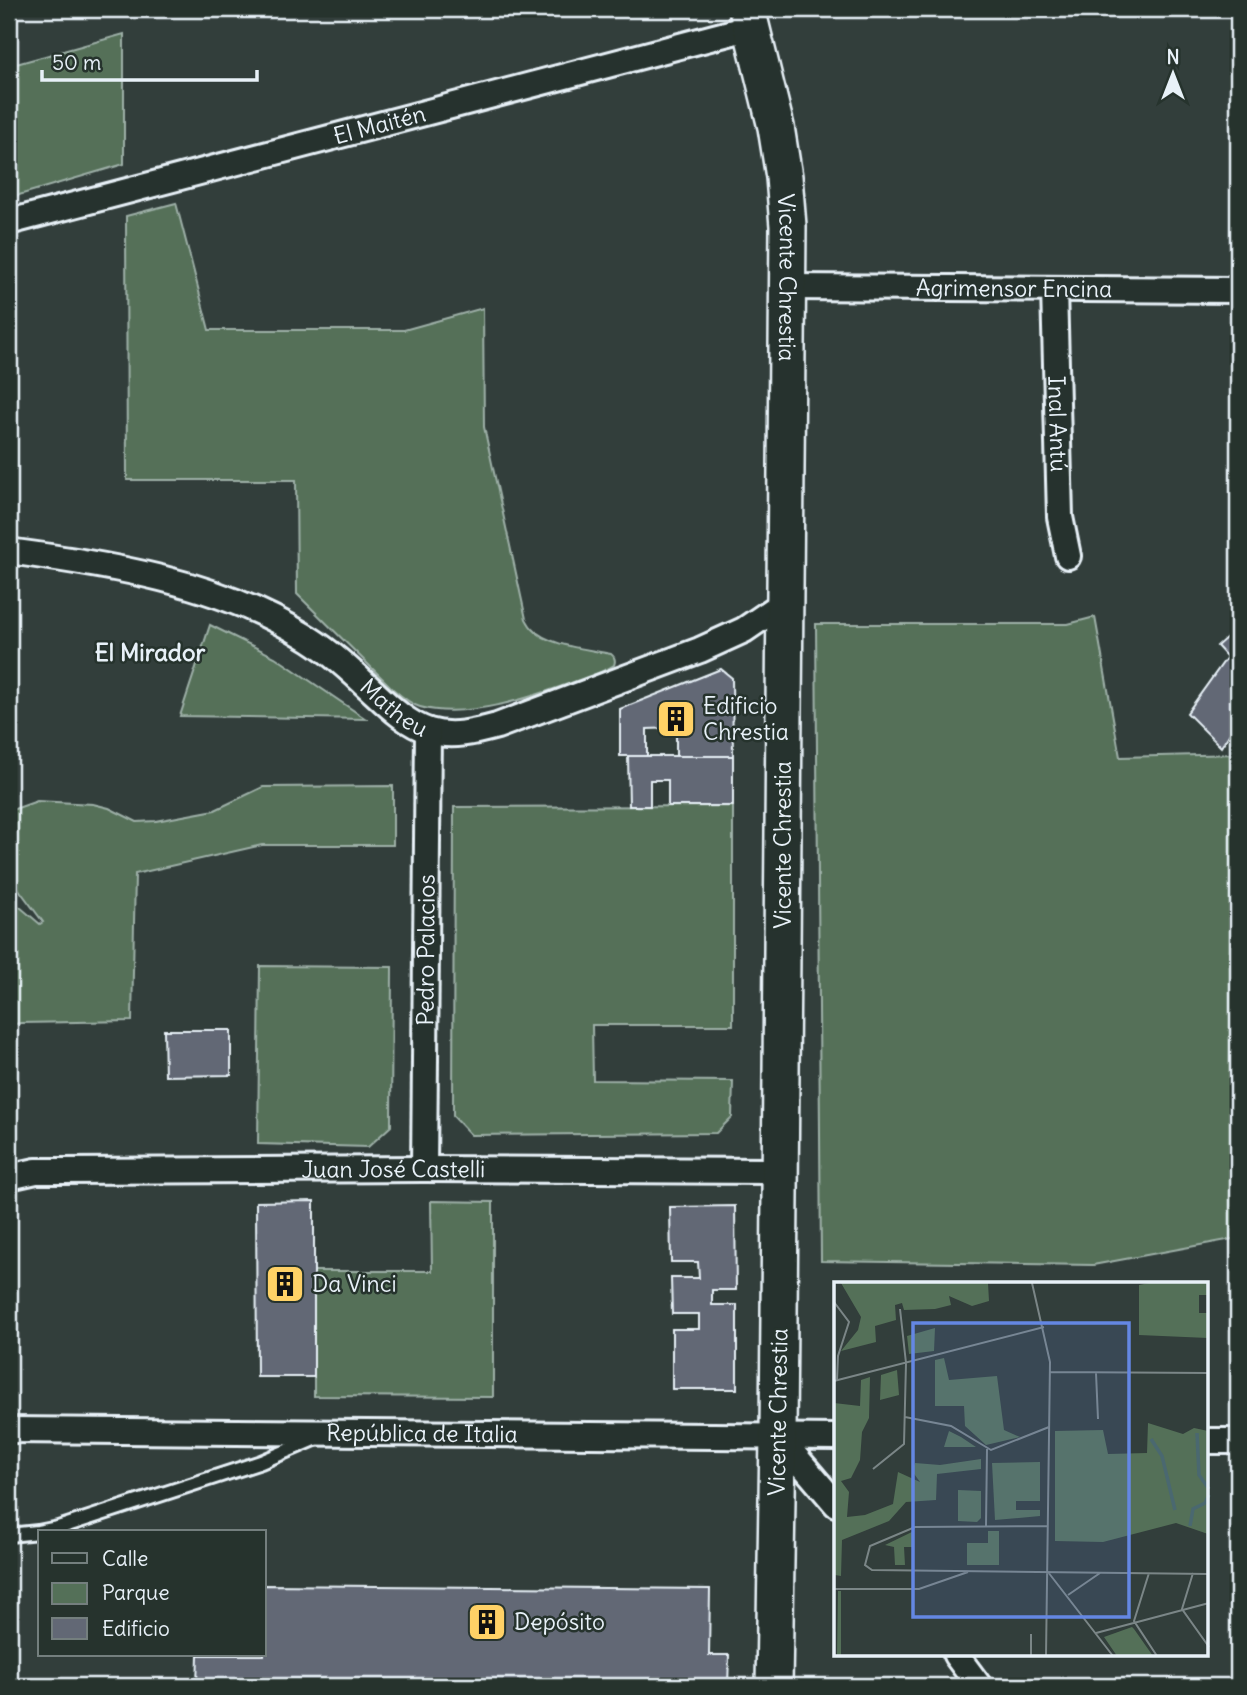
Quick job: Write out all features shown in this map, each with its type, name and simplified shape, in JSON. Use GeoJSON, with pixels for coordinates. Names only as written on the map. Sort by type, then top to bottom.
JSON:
{"type":"FeatureCollection","features":[{"type":"Feature","properties":{"kind":"main road","name":"Vicente Chrestia"},"geometry":{"type":"LineString","coordinates":[[750,18],[776,127],[788,226],[774,1686]]}},
{"type":"Feature","properties":{"kind":"street","name":"El Maitén"},"geometry":{"type":"LineString","coordinates":[[9,222],[750,18]]}},
{"type":"Feature","properties":{"kind":"street","name":"Agrimensor Encina"},"geometry":{"type":"LineString","coordinates":[[788,287],[1238,290]]}},
{"type":"Feature","properties":{"kind":"street","name":"Inal Antú"},"geometry":{"type":"LineString","coordinates":[[1054,289],[1060,517],[1068,556]]}},
{"type":"Feature","properties":{"kind":"street","name":"Matheu"},"geometry":{"type":"LineString","coordinates":[[9,551],[109,566],[165,578],[262,613],[304,635],[342,663],[406,719],[428,731],[450,734],[471,733],[497,726],[700,650],[744,630],[785,602]]}},
{"type":"Feature","properties":{"kind":"street","name":"Pedro Palacios"},"geometry":{"type":"LineString","coordinates":[[424,1169],[428,731]]}},
{"type":"Feature","properties":{"kind":"street","name":"Juan José Castelli"},"geometry":{"type":"LineString","coordinates":[[9,1177],[36,1171],[780,1171]]}},
{"type":"Feature","properties":{"kind":"street","name":"República de Italia"},"geometry":{"type":"LineString","coordinates":[[9,1430],[834,1437]]}},
{"type":"Feature","properties":{"kind":"street"},"geometry":{"type":"LineString","coordinates":[[778,1436],[834,1502]]}},
{"type":"Feature","properties":{"kind":"street"},"geometry":{"type":"LineString","coordinates":[[1208,1441],[1238,1441]]}},
{"type":"Feature","properties":{"kind":"street"},"geometry":{"type":"LineString","coordinates":[[957,1656],[979,1686]]}},
{"type":"Feature","properties":{"kind":"lane"},"geometry":{"type":"LineString","coordinates":[[46,1530],[261,1462],[330,1432]]}},
{"type":"Feature","properties":{"kind":"lane"},"geometry":{"type":"LineString","coordinates":[[9,1535],[38,1532]]}},
{"type":"Feature","properties":{"kind":"green space"},"geometry":{"type":"Polygon","coordinates":[[[124,34],[124,164],[9,198],[9,66],[124,34]]]}},
{"type":"Feature","properties":{"kind":"green space"},"geometry":{"type":"Polygon","coordinates":[[[176,203],[209,330],[404,330],[483,308],[484,427],[526,619],[532,628],[547,639],[611,654],[615,659],[614,665],[562,686],[501,704],[459,711],[416,706],[393,689],[297,594],[296,480],[127,480],[126,216],[176,203]]]}},
{"type":"Feature","properties":{"kind":"green space"},"geometry":{"type":"Polygon","coordinates":[[[1095,617],[1120,757],[1238,754],[1238,1238],[1093,1265],[821,1261],[816,624],[1068,624],[1095,617]]]}},
{"type":"Feature","properties":{"kind":"green space"},"geometry":{"type":"Polygon","coordinates":[[[210,625],[275,657],[366,719],[180,716],[210,625]]]}},
{"type":"Feature","properties":{"kind":"green space"},"geometry":{"type":"Polygon","coordinates":[[[393,786],[393,845],[262,845],[135,874],[132,1021],[9,1025],[9,901],[40,924],[43,922],[9,876],[9,811],[37,801],[93,804],[109,808],[137,822],[156,821],[215,810],[263,787],[393,786]]]}},
{"type":"Feature","properties":{"kind":"green space"},"geometry":{"type":"Polygon","coordinates":[[[733,806],[733,1025],[592,1025],[593,1080],[733,1081],[732,1117],[716,1133],[471,1135],[453,1116],[454,807],[733,806]]]}},
{"type":"Feature","properties":{"kind":"green space"},"geometry":{"type":"Polygon","coordinates":[[[260,966],[392,967],[391,1126],[368,1147],[258,1144],[260,966]]]}},
{"type":"Feature","properties":{"kind":"green space"},"geometry":{"type":"Polygon","coordinates":[[[431,1201],[493,1202],[493,1397],[314,1396],[314,1271],[432,1271],[431,1201]]]}},
{"type":"Feature","properties":{"kind":"building"},"geometry":{"type":"Polygon","coordinates":[[[1237,628],[1238,721],[1221,747],[1187,713],[1227,657],[1217,646],[1237,628]]]}},
{"type":"Feature","properties":{"kind":"building","name":"Edificio Chrestia"},"geometry":{"type":"Polygon","coordinates":[[[721,669],[732,678],[733,756],[676,756],[676,728],[647,729],[647,756],[620,756],[620,709],[721,669]]]}},
{"type":"Feature","properties":{"kind":"building"},"geometry":{"type":"Polygon","coordinates":[[[628,756],[733,756],[733,806],[668,806],[668,780],[650,780],[650,806],[629,806],[628,756]]]}},
{"type":"Feature","properties":{"kind":"building"},"geometry":{"type":"Polygon","coordinates":[[[164,1030],[231,1030],[231,1075],[165,1076],[164,1030]]]}},
{"type":"Feature","properties":{"kind":"building","name":"Da Vinci"},"geometry":{"type":"Polygon","coordinates":[[[314,1201],[314,1377],[257,1377],[256,1202],[314,1201]]]}},
{"type":"Feature","properties":{"kind":"building"},"geometry":{"type":"Polygon","coordinates":[[[735,1206],[736,1290],[712,1290],[712,1305],[737,1305],[737,1389],[672,1389],[672,1329],[699,1329],[699,1314],[672,1314],[671,1278],[699,1278],[698,1262],[671,1262],[670,1207],[735,1206]]]}},
{"type":"Feature","properties":{"kind":"building","name":"Depósito"},"geometry":{"type":"Polygon","coordinates":[[[266,1585],[710,1589],[709,1655],[729,1655],[728,1686],[197,1686],[198,1656],[266,1656],[266,1585]]]}},
{"type":"Feature","properties":{"kind":"place","name":"Edificio Chrestia"},"geometry":{"type":"Point","coordinates":[676,719]}},
{"type":"Feature","properties":{"kind":"place","name":"Da Vinci"},"geometry":{"type":"Point","coordinates":[285,1284]}},
{"type":"Feature","properties":{"kind":"place","name":"Depósito"},"geometry":{"type":"Point","coordinates":[487,1622]}},
{"type":"Feature","properties":{"kind":"district","name":"El Mirador"},"geometry":{"type":"Point","coordinates":[150,653]}}]}
